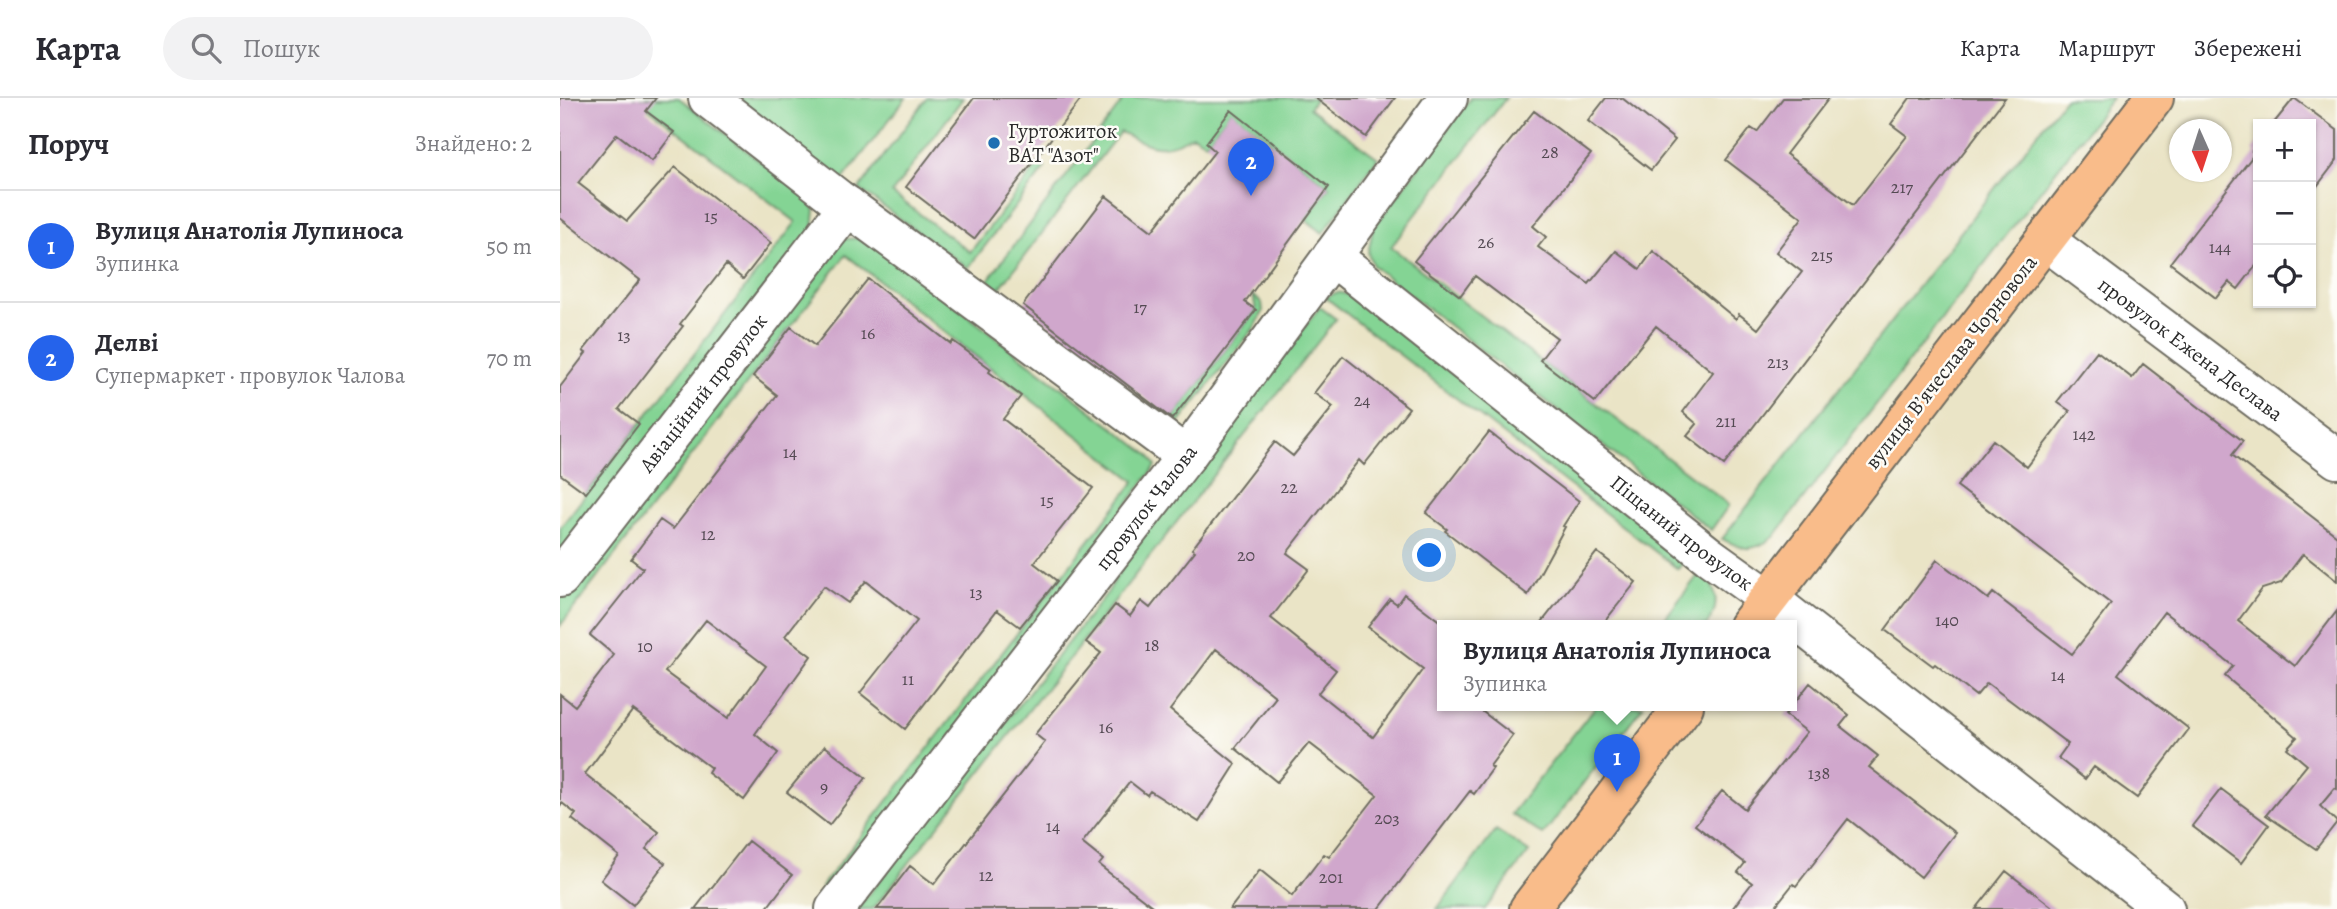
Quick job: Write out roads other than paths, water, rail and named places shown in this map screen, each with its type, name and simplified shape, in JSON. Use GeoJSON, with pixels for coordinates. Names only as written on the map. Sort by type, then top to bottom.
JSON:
{"type":"FeatureCollection","features":[{"type":"Feature","properties":{"kind":"main road","name":"вулиця Вʼячеслава Чорновола"},"geometry":{"type":"LineString","coordinates":[[1758,612],[2154,98]]}},
{"type":"Feature","properties":{"kind":"main road"},"geometry":{"type":"LineString","coordinates":[[1529,909],[1680,711]]}},
{"type":"Feature","properties":{"kind":"street"},"geometry":{"type":"LineString","coordinates":[[708,98],[848,206],[1186,456]]}},
{"type":"Feature","properties":{"kind":"street","name":"провулок Чалова"},"geometry":{"type":"LineString","coordinates":[[835,909],[1186,456],[1448,98]]}},
{"type":"Feature","properties":{"kind":"street","name":"Авіаційний провулок"},"geometry":{"type":"LineString","coordinates":[[560,578],[848,206]]}},
{"type":"Feature","properties":{"kind":"street","name":"провулок Ежена Деслава"},"geometry":{"type":"LineString","coordinates":[[2045,240],[2337,459]]}},
{"type":"Feature","properties":{"kind":"street","name":"Піщаний провулок"},"geometry":{"type":"LineString","coordinates":[[1332,256],[1709,556],[1758,612]]}},
{"type":"Feature","properties":{"kind":"street","name":"Піщаний провулок"},"geometry":{"type":"LineString","coordinates":[[1797,640],[2165,909]]}},
{"type":"Feature","properties":{"kind":"place","name":"Гуртожиток ВАТ \"Азот\""},"geometry":{"type":"Point","coordinates":[994,143]}},
{"type":"Feature","properties":{"kind":"place","name":"Делві"},"geometry":{"type":"Point","coordinates":[1251,196]}},
{"type":"Feature","properties":{"kind":"place","name":"Вулиця Анатолія Лупиноса"},"geometry":{"type":"Point","coordinates":[1617,792]}}]}
